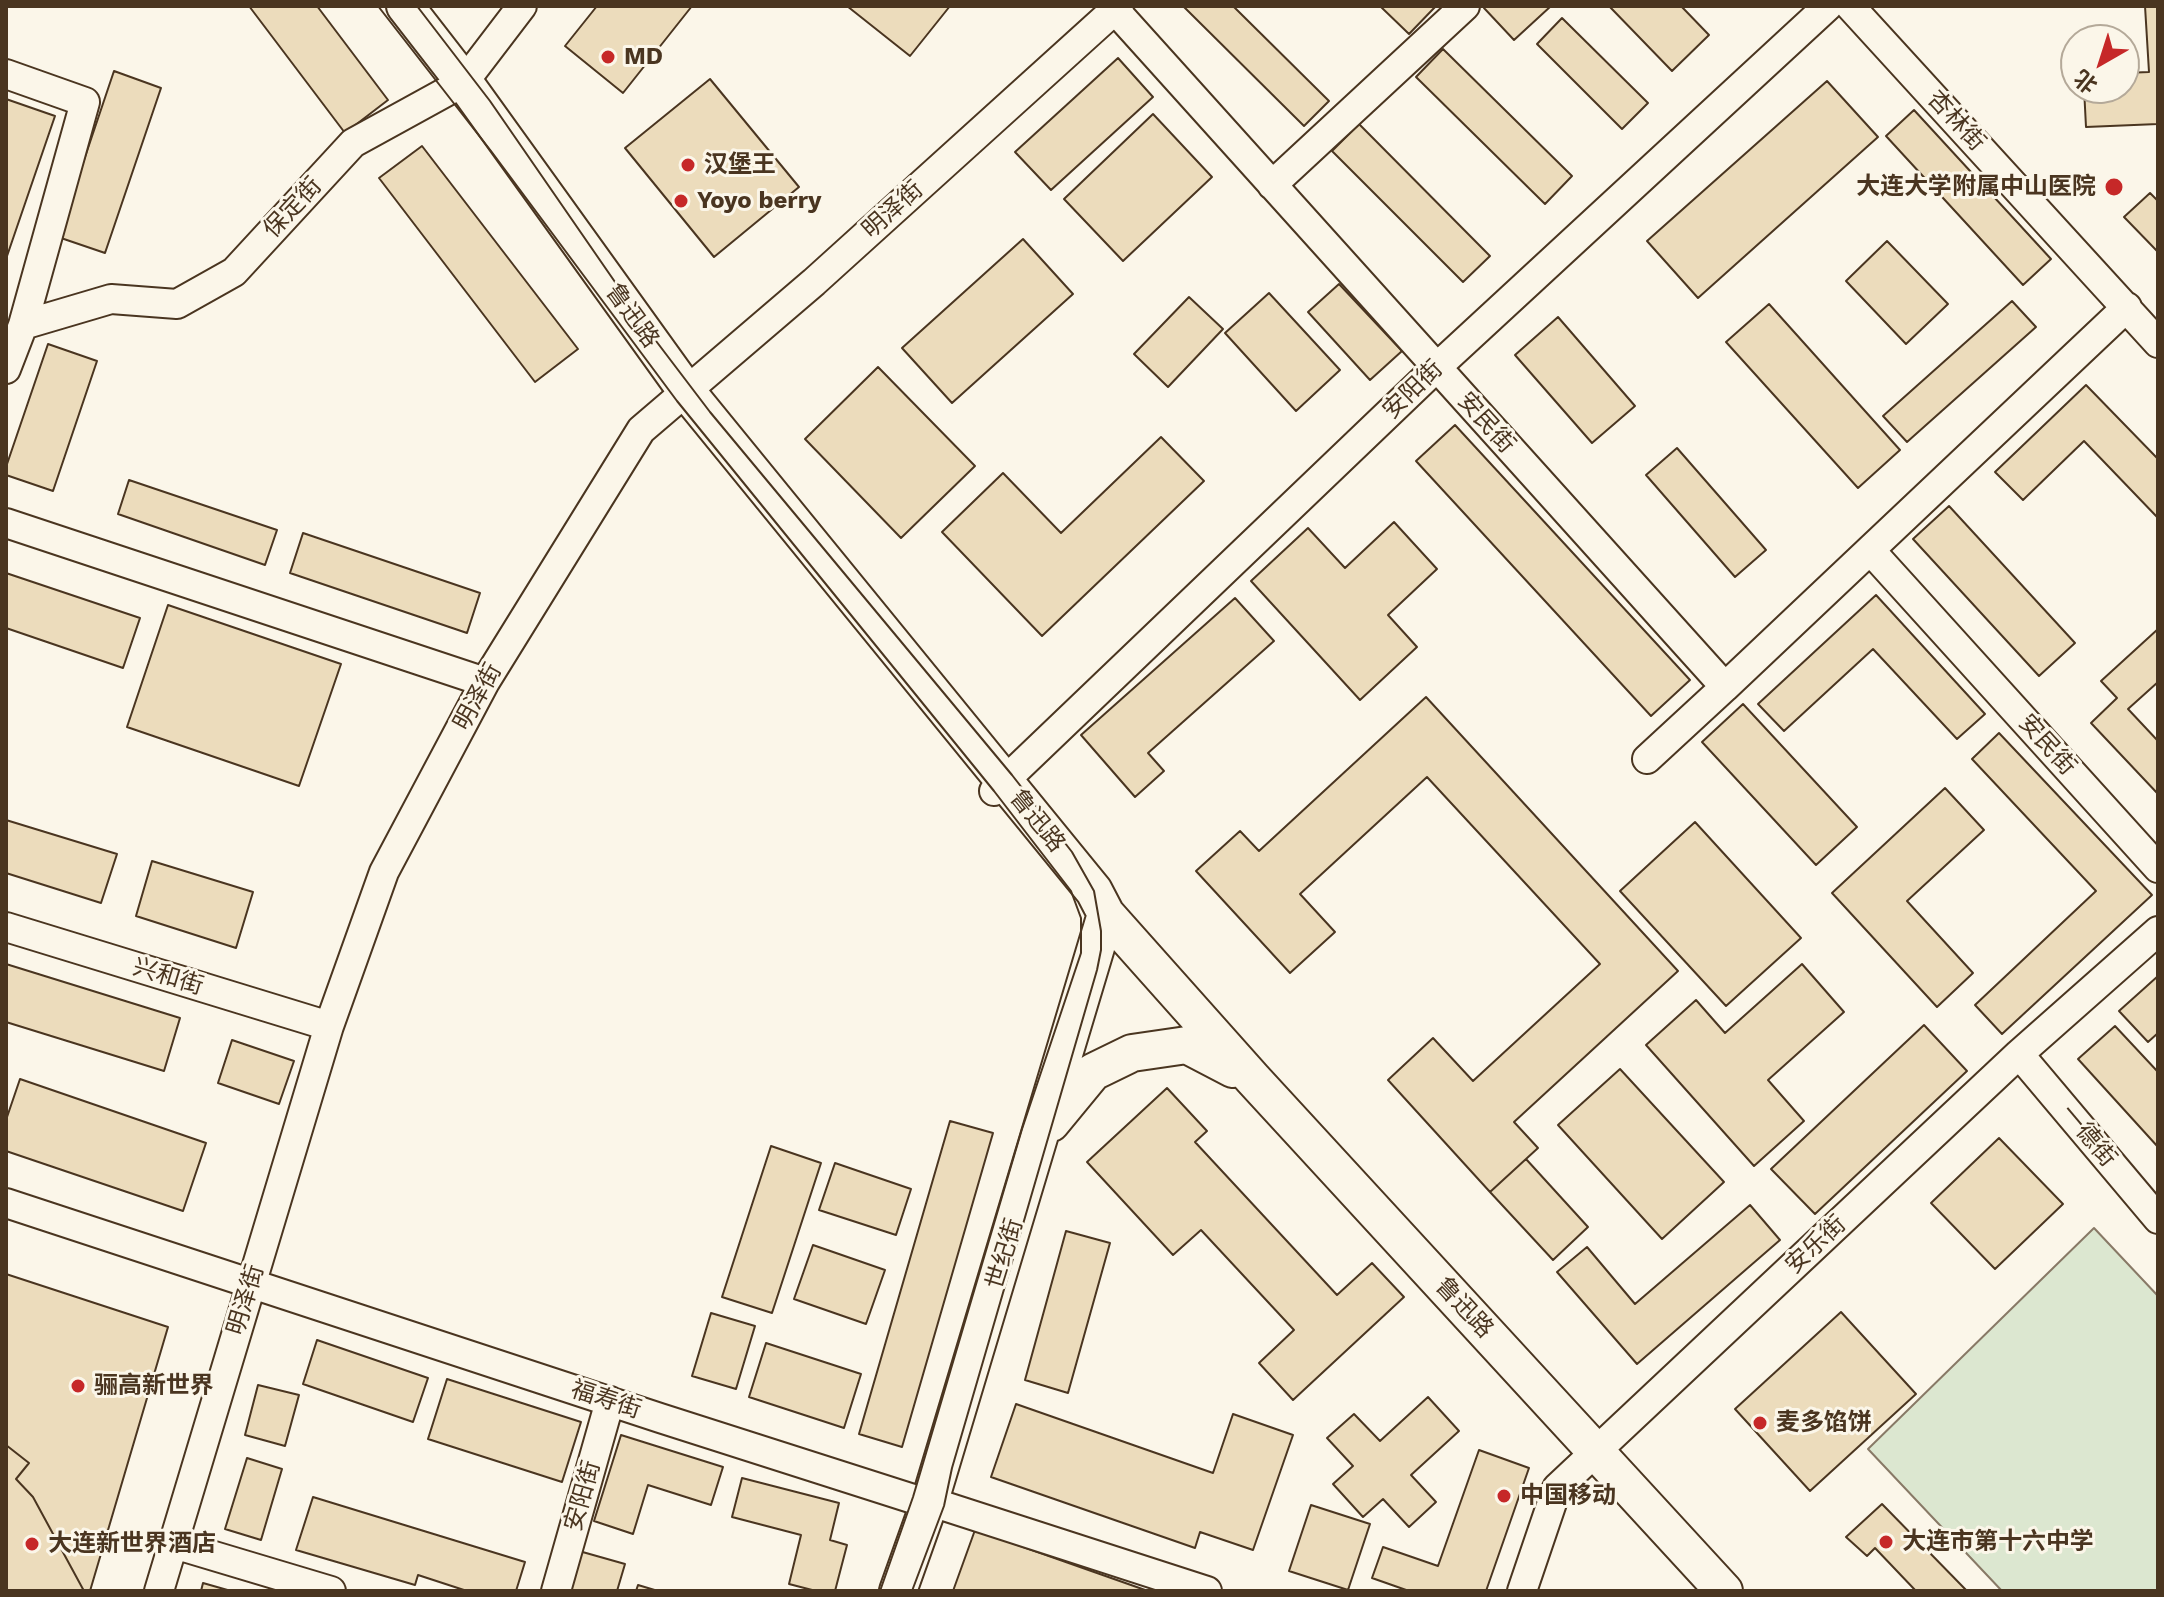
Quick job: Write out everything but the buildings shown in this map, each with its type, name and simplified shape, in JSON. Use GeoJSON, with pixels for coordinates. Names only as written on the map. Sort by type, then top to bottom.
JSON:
{"type":"FeatureCollection","features":[{"type":"Feature","properties":{"kind":"main road","name":"鲁迅路"},"geometry":{"type":"LineString","coordinates":[[405,6],[464,82],[687,392],[999,786],[1094,891],[1106,914],[1253,1079],[1724,1591]]}},
{"type":"Feature","properties":{"kind":"main road","name":"世纪街"},"geometry":{"type":"LineString","coordinates":[[898,1591],[929,1504],[1106,914]]}},
{"type":"Feature","properties":{"kind":"main road"},"geometry":{"type":"LineString","coordinates":[[1042,1134],[1093,1072],[1132,1053],[1187,1045],[1253,1079]]}},
{"type":"Feature","properties":{"kind":"street","name":"保定街"},"geometry":{"type":"LineString","coordinates":[[23,325],[111,299],[177,304],[234,272],[353,143],[464,82],[522,6]]}},
{"type":"Feature","properties":{"kind":"street"},"geometry":{"type":"LineString","coordinates":[[1272,185],[1465,6]]}},
{"type":"Feature","properties":{"kind":"street","name":"安阳街"},"geometry":{"type":"LineString","coordinates":[[999,786],[1436,368],[1828,6]]}},
{"type":"Feature","properties":{"kind":"street","name":"杏林街"},"geometry":{"type":"LineString","coordinates":[[1850,6],[2154,334]]}},
{"type":"Feature","properties":{"kind":"street","name":"安民街"},"geometry":{"type":"LineString","coordinates":[[1117,8],[1272,185],[1725,687]]}},
{"type":"Feature","properties":{"kind":"street","name":"明泽街"},"geometry":{"type":"LineString","coordinates":[[159,1591],[329,1026],[384,872],[485,682],[641,430],[814,282],[1117,8]]}},
{"type":"Feature","properties":{"kind":"street"},"geometry":{"type":"LineString","coordinates":[[6,74],[85,102],[23,325],[6,369]]}},
{"type":"Feature","properties":{"kind":"street"},"geometry":{"type":"LineString","coordinates":[[1647,759],[2127,307]]}},
{"type":"Feature","properties":{"kind":"street"},"geometry":{"type":"LineString","coordinates":[[6,523],[485,682]]}},
{"type":"Feature","properties":{"kind":"street","name":"安民街"},"geometry":{"type":"LineString","coordinates":[[1871,551],[2158,868]]}},
{"type":"Feature","properties":{"kind":"street","name":"兴和街"},"geometry":{"type":"LineString","coordinates":[[6,927],[329,1026]]}},
{"type":"Feature","properties":{"kind":"street","name":"安乐街"},"geometry":{"type":"LineString","coordinates":[[1522,1591],[1557,1488],[2019,1054],[2158,931]]}},
{"type":"Feature","properties":{"kind":"street","name":"一德街"},"geometry":{"type":"LineString","coordinates":[[2019,1054],[2158,1219]]}},
{"type":"Feature","properties":{"kind":"street","name":"福寿街"},"geometry":{"type":"LineString","coordinates":[[6,1203],[610,1401],[1207,1591]]}},
{"type":"Feature","properties":{"kind":"street","name":"安阳街"},"geometry":{"type":"LineString","coordinates":[[556,1591],[610,1401]]}},
{"type":"Feature","properties":{"kind":"street"},"geometry":{"type":"LineString","coordinates":[[174,1544],[331,1591]]}},
{"type":"Feature","properties":{"kind":"green space"},"geometry":{"type":"Polygon","coordinates":[[[2094,1228],[2158,1296],[2158,1591],[2002,1591],[1868,1449],[2094,1228]]]}},
{"type":"Feature","properties":{"kind":"tram line"},"geometry":{"type":"LineString","coordinates":[[378,6],[491,151],[677,401],[994,791],[1071,891],[1081,918],[1081,953],[1022,1129],[913,1497],[880,1591]]}},
{"type":"Feature","properties":{"kind":"tram line"},"geometry":{"type":"LineString","coordinates":[[417,6],[490,101],[653,337],[710,412],[1012,775],[1072,852],[1094,891],[1101,931],[1097,970],[952,1468],[944,1506],[912,1591]]}},
{"type":"Feature","properties":{"kind":"place","name":"MD"},"geometry":{"type":"Point","coordinates":[608,57]}},
{"type":"Feature","properties":{"kind":"place","name":"汉堡王"},"geometry":{"type":"Point","coordinates":[688,165]}},
{"type":"Feature","properties":{"kind":"place","name":"大连大学附属中山医院"},"geometry":{"type":"Point","coordinates":[2114,187]}},
{"type":"Feature","properties":{"kind":"place","name":"Yoyo berry"},"geometry":{"type":"Point","coordinates":[681,201]}},
{"type":"Feature","properties":{"kind":"place","name":"骊高新世界"},"geometry":{"type":"Point","coordinates":[78,1386]}},
{"type":"Feature","properties":{"kind":"place","name":"麦多馅饼"},"geometry":{"type":"Point","coordinates":[1760,1423]}},
{"type":"Feature","properties":{"kind":"place","name":"中国移动"},"geometry":{"type":"Point","coordinates":[1504,1496]}},
{"type":"Feature","properties":{"kind":"place","name":"大连市第十六中学"},"geometry":{"type":"Point","coordinates":[1886,1542]}},
{"type":"Feature","properties":{"kind":"place","name":"大连新世界酒店"},"geometry":{"type":"Point","coordinates":[32,1544]}}]}
